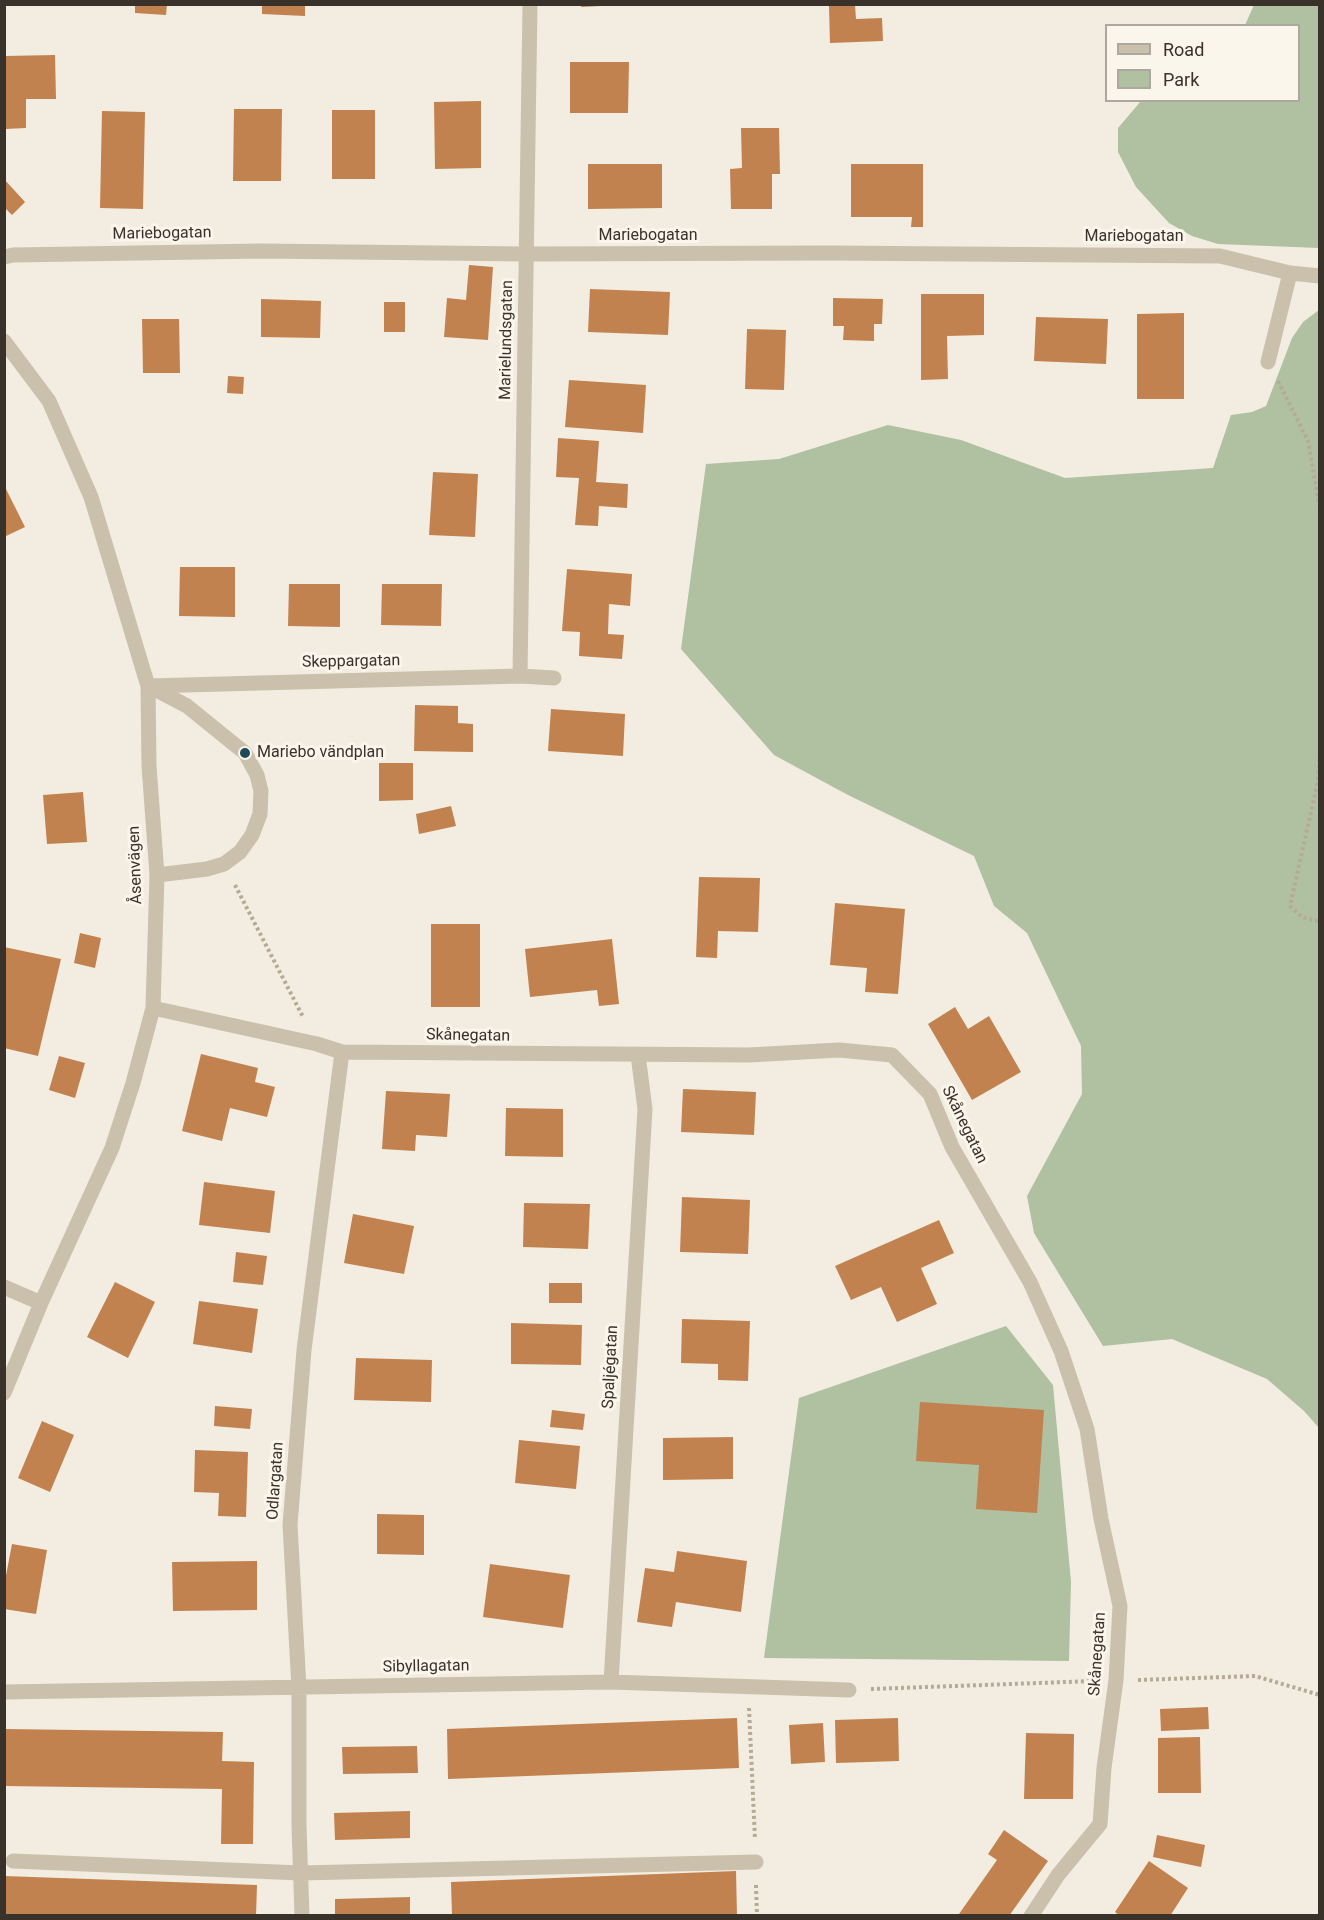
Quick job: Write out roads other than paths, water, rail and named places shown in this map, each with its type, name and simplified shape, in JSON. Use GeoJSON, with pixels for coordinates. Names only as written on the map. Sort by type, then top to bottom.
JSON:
{"type":"FeatureCollection","features":[{"type":"Feature","properties":{"kind":"street","name":"Marielundsgatan"},"geometry":{"type":"LineString","coordinates":[[520,676],[530,4]]}},
{"type":"Feature","properties":{"kind":"street","name":"Mariebogatan"},"geometry":{"type":"LineString","coordinates":[[4,257],[262,251],[1220,256],[1290,273],[1320,276]]}},
{"type":"Feature","properties":{"kind":"street"},"geometry":{"type":"LineString","coordinates":[[1268,362],[1290,273]]}},
{"type":"Feature","properties":{"kind":"street","name":"Åsenvägen"},"geometry":{"type":"LineString","coordinates":[[4,341],[49,401],[92,497],[121,590],[148,686],[149,766],[157,875],[153,1008],[133,1083],[112,1148],[41,1302],[4,1393]]}},
{"type":"Feature","properties":{"kind":"street","name":"Skeppargatan"},"geometry":{"type":"LineString","coordinates":[[148,686],[520,676],[554,678]]}},
{"type":"Feature","properties":{"kind":"street"},"geometry":{"type":"LineString","coordinates":[[148,686],[187,706],[245,753],[257,775],[261,791],[261,814],[252,836],[240,852],[224,864],[207,869],[157,875]]}},
{"type":"Feature","properties":{"kind":"street","name":"Skånegatan"},"geometry":{"type":"LineString","coordinates":[[153,1008],[317,1044],[342,1052],[748,1055],[839,1050],[892,1055],[930,1094],[952,1147],[1030,1282],[1061,1351],[1087,1429],[1101,1519],[1120,1606],[1116,1680],[1104,1768],[1100,1824],[1058,1875],[1031,1916]]}},
{"type":"Feature","properties":{"kind":"street","name":"Odlargatan"},"geometry":{"type":"LineString","coordinates":[[302,1916],[299,1688],[290,1525],[304,1350],[342,1052]]}},
{"type":"Feature","properties":{"kind":"street","name":"Spaljégatan"},"geometry":{"type":"LineString","coordinates":[[610,1682],[645,1109],[638,1055]]}},
{"type":"Feature","properties":{"kind":"street"},"geometry":{"type":"LineString","coordinates":[[4,1287],[41,1302]]}},
{"type":"Feature","properties":{"kind":"street","name":"Sibyllagatan"},"geometry":{"type":"LineString","coordinates":[[4,1692],[610,1682],[849,1690]]}},
{"type":"Feature","properties":{"kind":"street"},"geometry":{"type":"LineString","coordinates":[[13,1862],[301,1873],[756,1862]]}},
{"type":"Feature","properties":{"kind":"place","name":"Mariebo vändplan"},"geometry":{"type":"Point","coordinates":[245,753]}}]}
